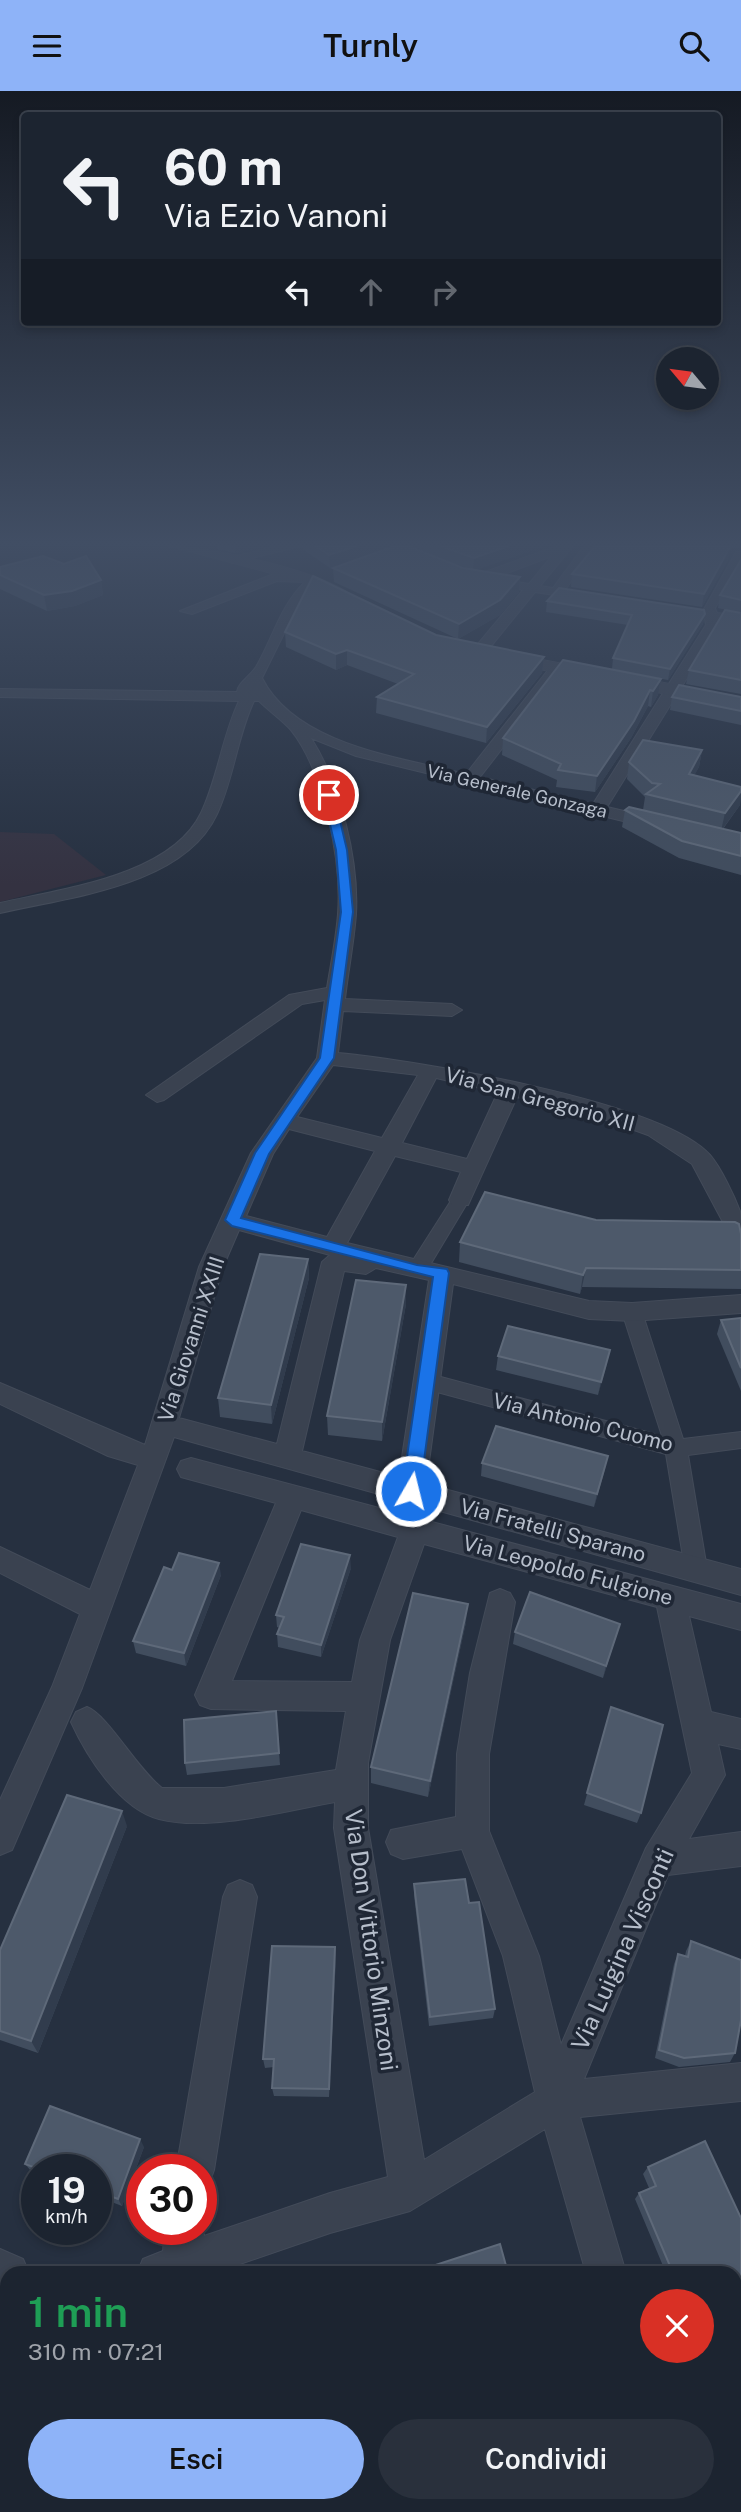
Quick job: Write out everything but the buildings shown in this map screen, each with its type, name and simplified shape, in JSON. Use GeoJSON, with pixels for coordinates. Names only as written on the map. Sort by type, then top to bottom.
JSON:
{"type":"FeatureCollection","features":[{"type":"Feature","properties":{"kind":"street"},"geometry":{"type":"LineString","coordinates":[[0,908],[146,869],[184,848],[202,827],[251,692],[266,659]]}},
{"type":"Feature","properties":{"kind":"street"},"geometry":{"type":"LineString","coordinates":[[509,659],[741,703]]}},
{"type":"Feature","properties":{"kind":"street"},"geometry":{"type":"LineString","coordinates":[[597,810],[692,659]]}},
{"type":"Feature","properties":{"kind":"street"},"geometry":{"type":"LineString","coordinates":[[469,780],[480,756],[557,668]]}},
{"type":"Feature","properties":{"kind":"street"},"geometry":{"type":"LineString","coordinates":[[0,693],[251,692]]}},
{"type":"Feature","properties":{"kind":"street","name":"Via Giovanni XXIII"},"geometry":{"type":"LineString","coordinates":[[0,1837],[67,1688],[154,1459],[211,1267],[262,1153],[327,1058],[347,912],[342,850],[320,754],[296,727],[251,692]]}},
{"type":"Feature","properties":{"kind":"street"},"geometry":{"type":"LineString","coordinates":[[320,754],[374,754]]}},
{"type":"Feature","properties":{"kind":"street","name":"Via Generale Gonzaga"},"geometry":{"type":"LineString","coordinates":[[320,754],[374,754],[469,780],[677,828]]}},
{"type":"Feature","properties":{"kind":"street"},"geometry":{"type":"LineString","coordinates":[[157,1095],[296,999],[337,999],[452,1010]]}},
{"type":"Feature","properties":{"kind":"street","name":"Via San Gregorio XII"},"geometry":{"type":"LineString","coordinates":[[327,1058],[430,1071],[601,1111],[656,1130],[701,1159],[741,1235]]}},
{"type":"Feature","properties":{"kind":"street"},"geometry":{"type":"LineString","coordinates":[[334,1246],[430,1071]]}},
{"type":"Feature","properties":{"kind":"street"},"geometry":{"type":"LineString","coordinates":[[411,1491],[426,1381],[429,1271],[510,1089]]}},
{"type":"Feature","properties":{"kind":"street"},"geometry":{"type":"LineString","coordinates":[[284,1121],[474,1168]]}},
{"type":"Feature","properties":{"kind":"street"},"geometry":{"type":"LineString","coordinates":[[232,1220],[589,1310],[632,1312],[741,1304]]}},
{"type":"Feature","properties":{"kind":"street"},"geometry":{"type":"LineString","coordinates":[[287,1458],[334,1262],[429,1271]]}},
{"type":"Feature","properties":{"kind":"street"},"geometry":{"type":"LineString","coordinates":[[632,1312],[676,1448],[696,1569]]}},
{"type":"Feature","properties":{"kind":"street","name":"Via Antonio Cuomo"},"geometry":{"type":"LineString","coordinates":[[426,1381],[676,1448],[741,1440]]}},
{"type":"Feature","properties":{"kind":"street"},"geometry":{"type":"LineString","coordinates":[[0,1393],[118,1448],[154,1459]]}},
{"type":"Feature","properties":{"kind":"street","name":"Via Fratelli Sparano"},"geometry":{"type":"LineString","coordinates":[[163,1424],[741,1581]]}},
{"type":"Feature","properties":{"kind":"street","name":"Via Leopoldo Fulgione"},"geometry":{"type":"LineString","coordinates":[[191,1469],[741,1617]]}},
{"type":"Feature","properties":{"kind":"street"},"geometry":{"type":"LineString","coordinates":[[293,1496],[211,1695],[365,1697]]}},
{"type":"Feature","properties":{"kind":"street","name":"Via Don Vittorio Minzoni"},"geometry":{"type":"LineString","coordinates":[[410,2191],[351,1828],[352,1763],[375,1640],[415,1529]]}},
{"type":"Feature","properties":{"kind":"street"},"geometry":{"type":"LineString","coordinates":[[2,1566],[97,1608]]}},
{"type":"Feature","properties":{"kind":"street","name":"Via Luigina Visconti"},"geometry":{"type":"LineString","coordinates":[[556,2101],[658,1860],[709,1775],[670,1597]]}},
{"type":"Feature","properties":{"kind":"street"},"geometry":{"type":"LineString","coordinates":[[500,1602],[485,1673],[473,1754],[472,1831],[521,1956],[556,2101],[604,2266]]}},
{"type":"Feature","properties":{"kind":"street"},"geometry":{"type":"LineString","coordinates":[[87,1722],[114,1764],[157,1803],[204,1805],[352,1783]]}},
{"type":"Feature","properties":{"kind":"street"},"geometry":{"type":"LineString","coordinates":[[698,1724],[741,1734]]}},
{"type":"Feature","properties":{"kind":"street"},"geometry":{"type":"LineString","coordinates":[[402,1842],[472,1831]]}},
{"type":"Feature","properties":{"kind":"street"},"geometry":{"type":"LineString","coordinates":[[658,1860],[741,1849]]}},
{"type":"Feature","properties":{"kind":"street"},"geometry":{"type":"LineString","coordinates":[[198,2154],[240,1897]]}},
{"type":"Feature","properties":{"kind":"street"},"geometry":{"type":"LineString","coordinates":[[176,2260],[410,2191],[556,2101],[741,2082]]}},
{"type":"Feature","properties":{"kind":"shaded area"},"geometry":{"type":"Polygon","coordinates":[[[0,832],[54,834],[106,875],[0,902],[0,832]]]}},
{"type":"Feature","properties":{"kind":"route"},"geometry":{"type":"LineString","coordinates":[[329,795],[342,850],[347,912],[337,1005],[327,1058],[262,1153],[232,1220],[417,1270],[442,1273],[411,1491]]}}]}
